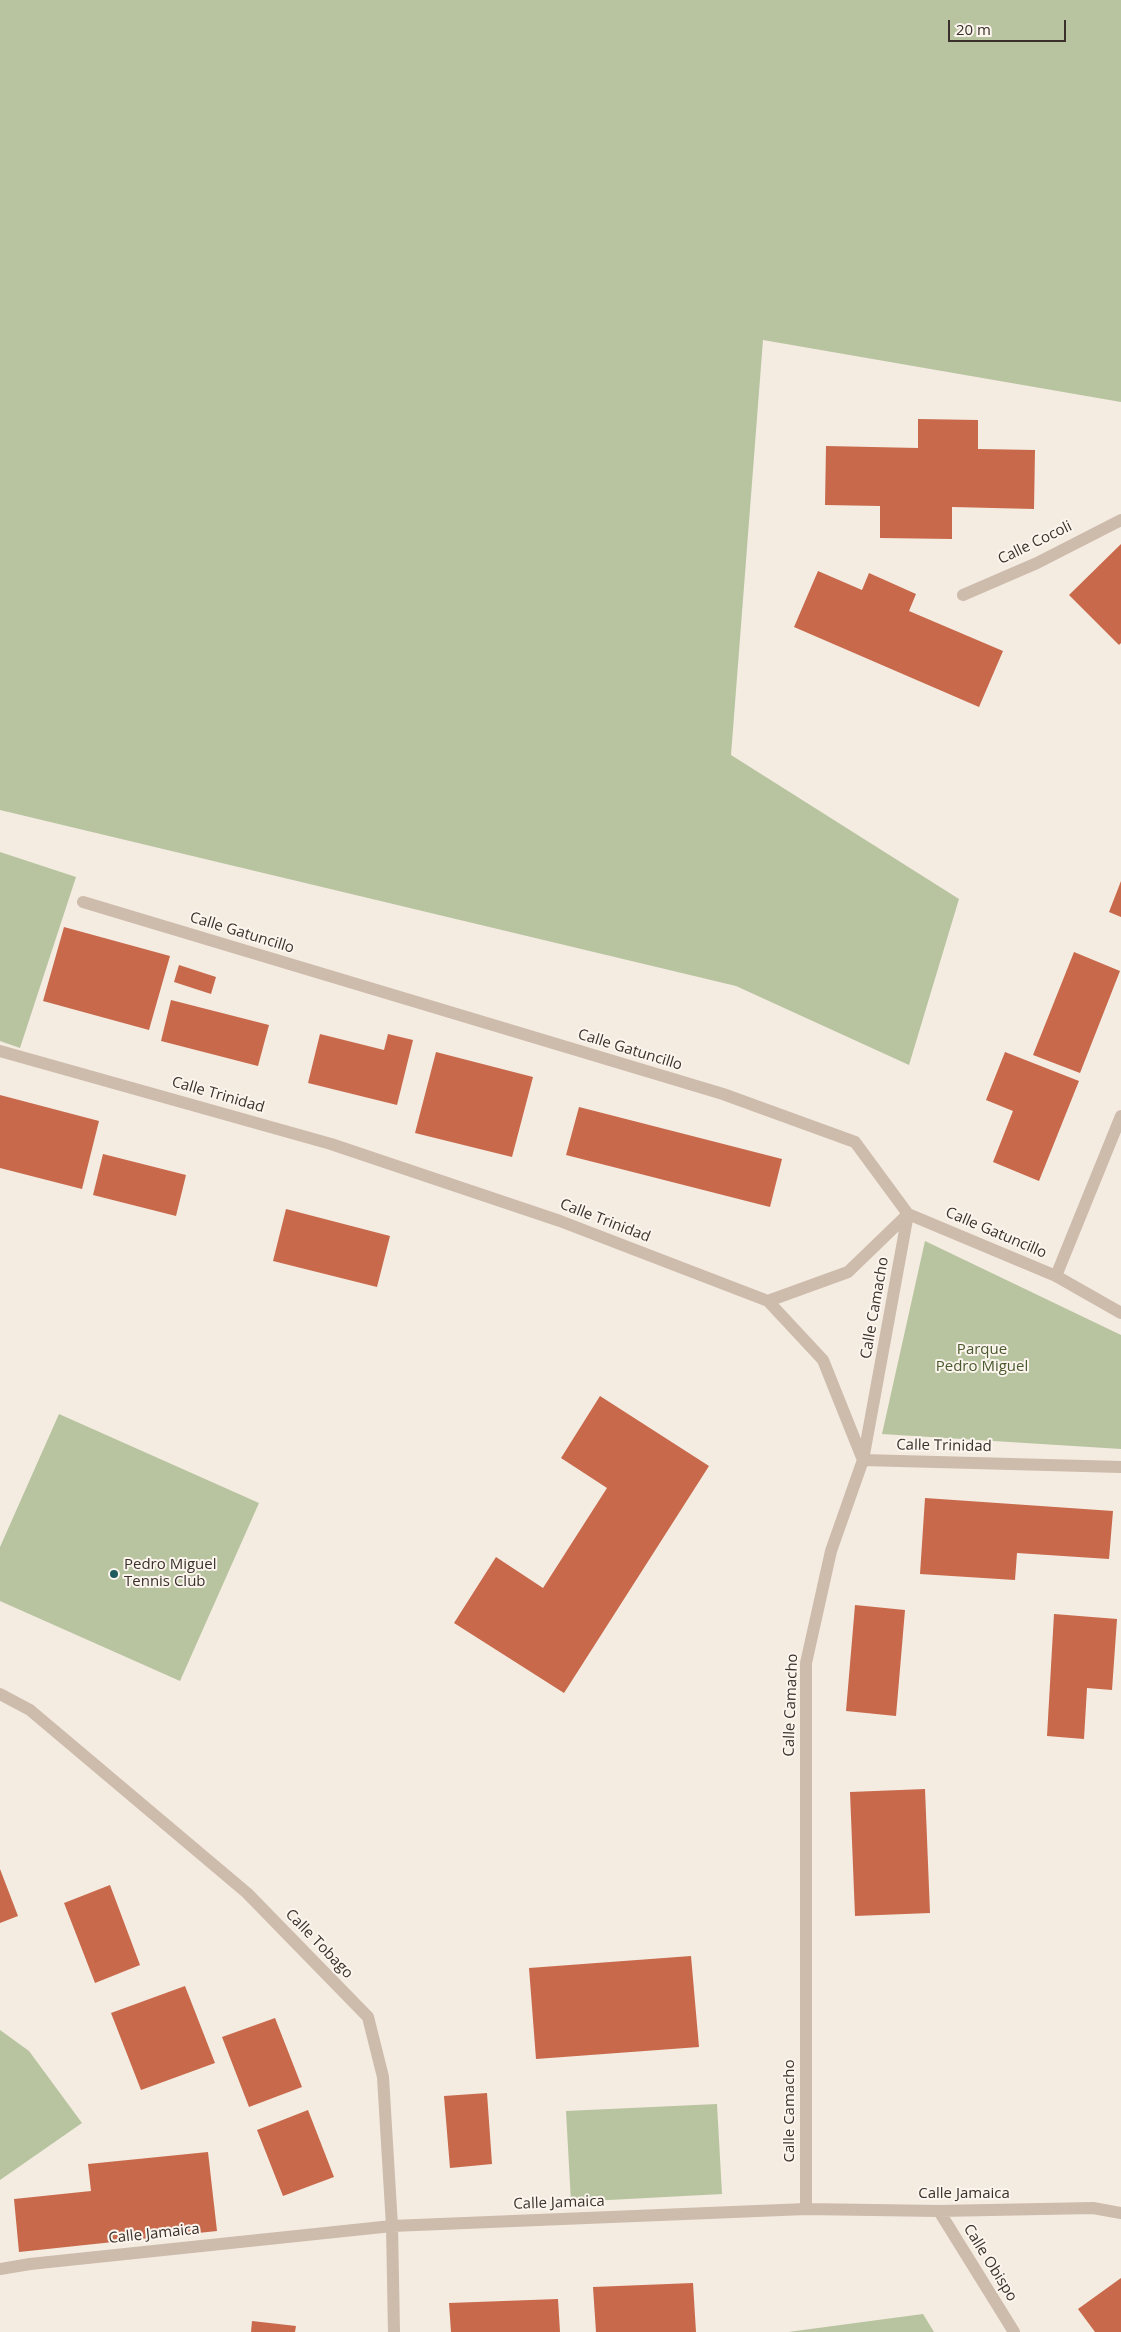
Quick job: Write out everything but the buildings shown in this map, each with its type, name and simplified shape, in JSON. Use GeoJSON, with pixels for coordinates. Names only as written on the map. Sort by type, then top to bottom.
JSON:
{"type":"FeatureCollection","features":[{"type":"Feature","properties":{"kind":"street","name":"Calle Cocoli"},"geometry":{"type":"LineString","coordinates":[[963,595],[1037,563],[1121,520]]}},
{"type":"Feature","properties":{"kind":"street","name":"Calle Gatuncillo"},"geometry":{"type":"LineString","coordinates":[[83,902],[723,1094],[855,1142],[908,1214],[1056,1276],[1121,1313]]}},
{"type":"Feature","properties":{"kind":"street","name":"Calle Trinidad"},"geometry":{"type":"LineString","coordinates":[[0,1051],[331,1144],[560,1221],[768,1300],[823,1360],[863,1460],[1121,1466]]}},
{"type":"Feature","properties":{"kind":"street"},"geometry":{"type":"LineString","coordinates":[[1056,1276],[1121,1116]]}},
{"type":"Feature","properties":{"kind":"street"},"geometry":{"type":"LineString","coordinates":[[768,1300],[848,1272],[908,1214]]}},
{"type":"Feature","properties":{"kind":"street","name":"Calle Camacho"},"geometry":{"type":"LineString","coordinates":[[806,2209],[806,1663],[831,1551],[863,1460],[908,1214]]}},
{"type":"Feature","properties":{"kind":"street","name":"Calle Tobago"},"geometry":{"type":"LineString","coordinates":[[0,1694],[30,1710],[247,1893],[368,2017],[383,2078],[392,2226],[394,2332]]}},
{"type":"Feature","properties":{"kind":"street","name":"Calle Jamaica"},"geometry":{"type":"LineString","coordinates":[[0,2269],[30,2264],[392,2226],[806,2209],[939,2211],[1093,2208],[1121,2213]]}},
{"type":"Feature","properties":{"kind":"street","name":"Calle Obispo"},"geometry":{"type":"LineString","coordinates":[[939,2211],[1014,2332]]}},
{"type":"Feature","properties":{"kind":"green space"},"geometry":{"type":"Polygon","coordinates":[[[0,0],[1121,0],[1121,402],[763,340],[731,755],[959,899],[909,1065],[736,986],[0,810],[0,0]]]}},
{"type":"Feature","properties":{"kind":"green space"},"geometry":{"type":"Polygon","coordinates":[[[0,852],[76,877],[20,1048],[0,1041],[0,852]]]}},
{"type":"Feature","properties":{"kind":"green space","name":"Parque Pedro Miguel"},"geometry":{"type":"Polygon","coordinates":[[[925,1241],[1121,1335],[1121,1449],[882,1434],[925,1241]]]}},
{"type":"Feature","properties":{"kind":"green space","name":"Pedro Miguel Tennis Club"},"geometry":{"type":"Polygon","coordinates":[[[59,1414],[259,1503],[180,1681],[0,1601],[0,1547],[59,1414]]]}},
{"type":"Feature","properties":{"kind":"green space"},"geometry":{"type":"Polygon","coordinates":[[[0,2030],[29,2051],[82,2123],[0,2180],[0,2030]]]}},
{"type":"Feature","properties":{"kind":"green space"},"geometry":{"type":"Polygon","coordinates":[[[717,2104],[722,2194],[571,2202],[566,2111],[717,2104]]]}},
{"type":"Feature","properties":{"kind":"green space"},"geometry":{"type":"Polygon","coordinates":[[[923,2314],[934,2332],[788,2332],[923,2314]]]}},
{"type":"Feature","properties":{"kind":"place","name":"Pedro Miguel Tennis Club"},"geometry":{"type":"Point","coordinates":[114,1574]}}]}
